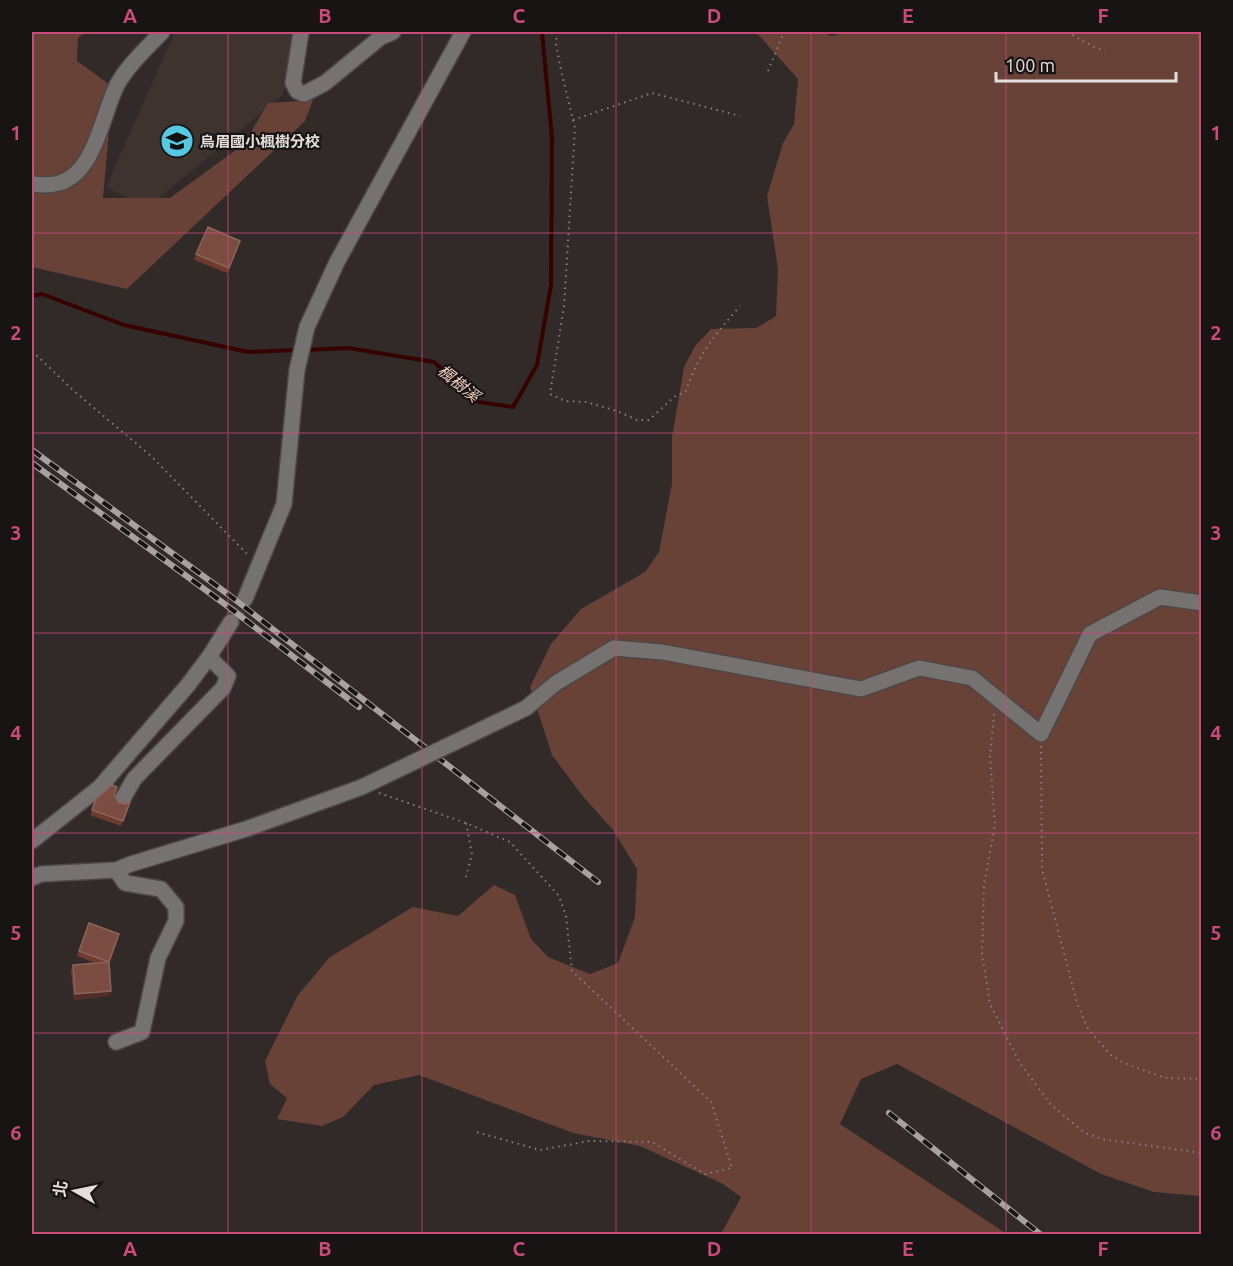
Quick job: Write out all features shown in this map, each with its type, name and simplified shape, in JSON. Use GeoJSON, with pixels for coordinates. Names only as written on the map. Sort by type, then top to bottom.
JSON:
{"type":"FeatureCollection","features":[{"type":"Feature","properties":{"kind":"street"},"geometry":{"type":"LineString","coordinates":[[32,184],[61,183],[87,162],[117,86],[126,72],[162,32]]}},
{"type":"Feature","properties":{"kind":"street"},"geometry":{"type":"LineString","coordinates":[[301,32],[293,82],[297,91],[304,94],[325,83],[381,37],[393,32]]}},
{"type":"Feature","properties":{"kind":"street"},"geometry":{"type":"LineString","coordinates":[[245,599],[284,504],[297,370],[307,327],[337,262],[463,32]]}},
{"type":"Feature","properties":{"kind":"street"},"geometry":{"type":"LineString","coordinates":[[32,878],[41,874],[116,870],[246,829],[362,787],[526,708],[556,683],[614,648],[662,652],[861,689],[919,668],[972,678],[1041,734],[1090,634],[1160,597],[1202,603]]}},
{"type":"Feature","properties":{"kind":"street"},"geometry":{"type":"LineString","coordinates":[[32,841],[100,787],[209,657],[231,622]]}},
{"type":"Feature","properties":{"kind":"street"},"geometry":{"type":"LineString","coordinates":[[122,800],[134,779],[223,688],[228,676],[209,657]]}},
{"type":"Feature","properties":{"kind":"street"},"geometry":{"type":"LineString","coordinates":[[116,870],[125,883],[161,889],[177,908],[176,921],[158,958],[142,1032],[116,1041]]}},
{"type":"Feature","properties":{"kind":"path"},"geometry":{"type":"LineString","coordinates":[[557,32],[560,66],[575,128],[564,306],[550,394],[565,401],[586,402],[617,411],[637,420],[649,420],[674,397],[686,391],[693,369],[710,341],[740,306]]}},
{"type":"Feature","properties":{"kind":"path"},"geometry":{"type":"LineString","coordinates":[[768,71],[784,32]]}},
{"type":"Feature","properties":{"kind":"path"},"geometry":{"type":"LineString","coordinates":[[1067,32],[1096,48],[1105,50]]}},
{"type":"Feature","properties":{"kind":"path"},"geometry":{"type":"LineString","coordinates":[[573,120],[652,93],[740,116]]}},
{"type":"Feature","properties":{"kind":"path"},"geometry":{"type":"LineString","coordinates":[[32,351],[75,392],[151,456],[259,566]]}},
{"type":"Feature","properties":{"kind":"path"},"geometry":{"type":"LineString","coordinates":[[995,697],[990,757],[995,825],[984,885],[982,954],[990,1004],[1020,1063],[1051,1105],[1085,1133],[1102,1139],[1202,1153]]}},
{"type":"Feature","properties":{"kind":"path"},"geometry":{"type":"LineString","coordinates":[[1041,734],[1042,869],[1077,1003],[1088,1029],[1111,1055],[1124,1063],[1165,1078],[1202,1079]]}},
{"type":"Feature","properties":{"kind":"path"},"geometry":{"type":"LineString","coordinates":[[362,787],[466,823],[510,842],[559,896],[566,916],[572,971],[711,1102],[732,1168],[705,1174],[652,1142],[589,1141],[540,1150],[476,1132]]}},
{"type":"Feature","properties":{"kind":"path"},"geometry":{"type":"LineString","coordinates":[[466,823],[472,854],[466,877]]}},
{"type":"Feature","properties":{"kind":"shaded area"},"geometry":{"type":"Polygon","coordinates":[[[32,32],[85,32],[78,38],[77,61],[113,87],[103,198],[170,198],[244,144],[268,103],[313,100],[305,121],[127,289],[32,267],[32,32]]]}},
{"type":"Feature","properties":{"kind":"shaded area","name":"烏眉國小楓樹分校"},"geometry":{"type":"Polygon","coordinates":[[[175,32],[296,32],[283,95],[147,208],[106,187],[175,32]]]}},
{"type":"Feature","properties":{"kind":"shaded area"},"geometry":{"type":"Polygon","coordinates":[[[756,32],[820,32],[832,36],[848,32],[1201,32],[1201,1196],[1154,1192],[1101,1174],[897,1064],[861,1079],[840,1124],[1007,1234],[721,1234],[741,1197],[723,1184],[640,1146],[573,1133],[419,1075],[374,1085],[343,1117],[322,1126],[277,1119],[287,1098],[270,1084],[265,1061],[298,995],[330,957],[413,907],[458,916],[494,885],[515,895],[531,939],[548,957],[590,974],[618,963],[635,917],[637,869],[613,830],[581,794],[552,755],[530,687],[551,644],[581,609],[645,572],[659,552],[672,484],[672,437],[684,367],[695,346],[711,329],[756,328],[776,316],[778,269],[767,196],[783,143],[794,124],[798,79],[756,32]]]}},
{"type":"Feature","properties":{"kind":"building"},"geometry":{"type":"Polygon","coordinates":[[[208,227],[240,241],[229,268],[196,254],[208,227]]]}},
{"type":"Feature","properties":{"kind":"building"},"geometry":{"type":"Polygon","coordinates":[[[112,785],[117,787],[114,795],[119,803],[130,802],[123,821],[92,810],[96,799],[112,785]]]}},
{"type":"Feature","properties":{"kind":"building"},"geometry":{"type":"Polygon","coordinates":[[[89,923],[119,934],[109,962],[79,951],[89,923]]]}},
{"type":"Feature","properties":{"kind":"building"},"geometry":{"type":"Polygon","coordinates":[[[109,962],[111,991],[75,994],[73,965],[109,962]]]}},
{"type":"Feature","properties":{"kind":"waterway","name":"楓樹溪"},"geometry":{"type":"LineString","coordinates":[[305,350],[348,348],[434,362],[479,402],[513,407],[537,365],[551,285],[552,138],[542,32]]}},
{"type":"Feature","properties":{"kind":"waterway","name":"楓樹溪"},"geometry":{"type":"LineString","coordinates":[[32,296],[42,294],[124,325],[248,352],[297,350]]}},
{"type":"Feature","properties":{"kind":"tunnel"},"geometry":{"type":"LineString","coordinates":[[231,622],[245,599]]}},
{"type":"Feature","properties":{"kind":"railway"},"geometry":{"type":"LineString","coordinates":[[32,450],[229,595],[598,882]]}},
{"type":"Feature","properties":{"kind":"railway"},"geometry":{"type":"LineString","coordinates":[[32,463],[226,605],[359,707]]}},
{"type":"Feature","properties":{"kind":"railway"},"geometry":{"type":"LineString","coordinates":[[889,1113],[1040,1234]]}},
{"type":"Feature","properties":{"kind":"place","name":"烏眉國小楓樹分校"},"geometry":{"type":"Point","coordinates":[177,141]}}]}
